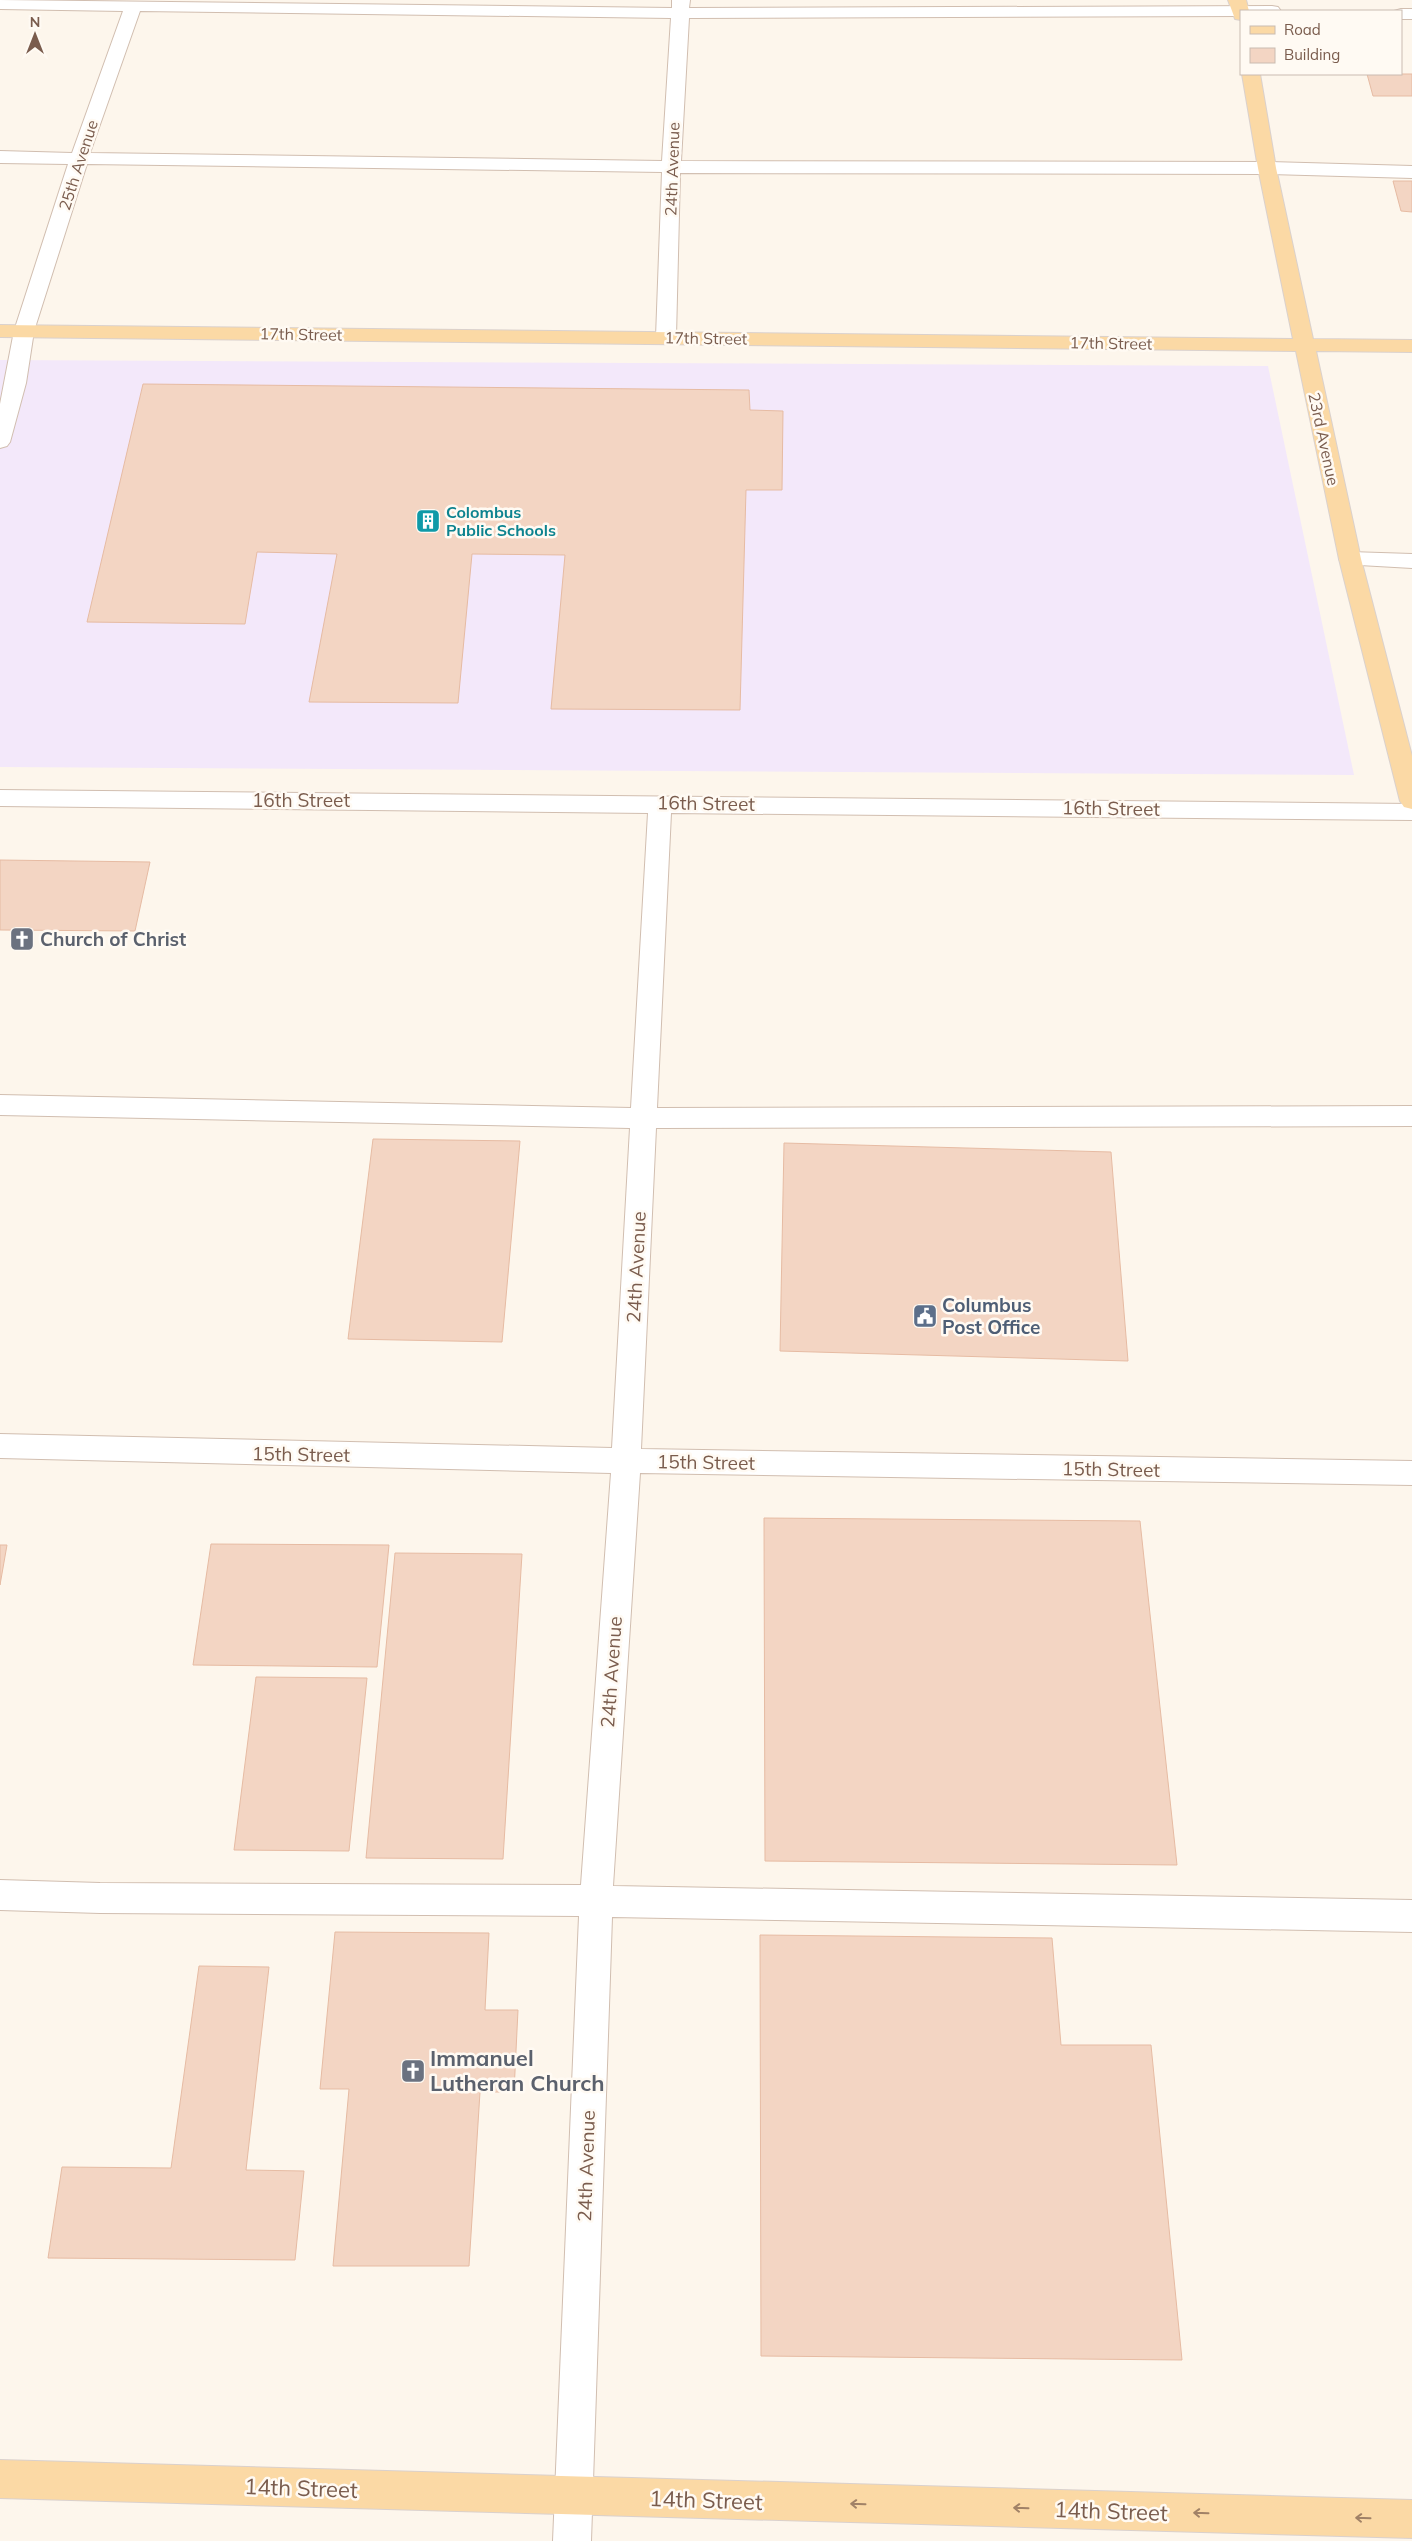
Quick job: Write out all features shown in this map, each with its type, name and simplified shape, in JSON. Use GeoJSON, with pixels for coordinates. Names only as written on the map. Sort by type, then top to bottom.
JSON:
{"type":"FeatureCollection","features":[{"type":"Feature","properties":{"kind":"main road","name":"23rd Avenue"},"geometry":{"type":"LineString","coordinates":[[1251,75],[1267,168],[1350,559],[1412,801]]}},
{"type":"Feature","properties":{"kind":"main road","name":"17th Street"},"geometry":{"type":"LineString","coordinates":[[0,331],[1412,346]]}},
{"type":"Feature","properties":{"kind":"main road","name":"14th Street"},"geometry":{"type":"LineString","coordinates":[[0,2479],[1412,2519]]}},
{"type":"Feature","properties":{"kind":"street"},"geometry":{"type":"LineString","coordinates":[[0,4],[134,3],[1256,10]]}},
{"type":"Feature","properties":{"kind":"street","name":"25th Avenue"},"geometry":{"type":"LineString","coordinates":[[0,442],[8,386],[24,331],[80,156],[134,3]]}},
{"type":"Feature","properties":{"kind":"street","name":"24th Avenue"},"geometry":{"type":"LineString","coordinates":[[666,338],[671,167],[680,7]]}},
{"type":"Feature","properties":{"kind":"street"},"geometry":{"type":"LineString","coordinates":[[0,157],[80,156],[671,167],[1267,168],[1412,172]]}},
{"type":"Feature","properties":{"kind":"street"},"geometry":{"type":"LineString","coordinates":[[1350,559],[1412,561]]}},
{"type":"Feature","properties":{"kind":"street","name":"16th Street"},"geometry":{"type":"LineString","coordinates":[[0,798],[660,803],[1412,812]]}},
{"type":"Feature","properties":{"kind":"street","name":"24th Avenue"},"geometry":{"type":"LineString","coordinates":[[572,2541],[596,1901],[626,1461],[660,803]]}},
{"type":"Feature","properties":{"kind":"street"},"geometry":{"type":"LineString","coordinates":[[0,1105],[643,1118],[1412,1116]]}},
{"type":"Feature","properties":{"kind":"street","name":"15th Street"},"geometry":{"type":"LineString","coordinates":[[0,1446],[626,1461],[1412,1473]]}},
{"type":"Feature","properties":{"kind":"street"},"geometry":{"type":"LineString","coordinates":[[0,1895],[100,1898],[596,1901],[1412,1916]]}},
{"type":"Feature","properties":{"kind":"shaded area"},"geometry":{"type":"Polygon","coordinates":[[[0,360],[1268,366],[1354,775],[0,767],[0,360]]]}},
{"type":"Feature","properties":{"kind":"building"},"geometry":{"type":"Polygon","coordinates":[[[1412,74],[1412,96],[1373,96],[1367,75],[1412,74]]]}},
{"type":"Feature","properties":{"kind":"building"},"geometry":{"type":"Polygon","coordinates":[[[1393,181],[1412,181],[1412,212],[1401,211],[1393,181]]]}},
{"type":"Feature","properties":{"kind":"building","name":"Colombus Public Schools"},"geometry":{"type":"Polygon","coordinates":[[[143,384],[749,390],[750,410],[783,411],[782,490],[746,490],[740,710],[551,709],[565,555],[472,554],[458,703],[309,702],[337,554],[257,552],[245,624],[87,622],[143,384]]]}},
{"type":"Feature","properties":{"kind":"building"},"geometry":{"type":"Polygon","coordinates":[[[0,860],[150,862],[135,931],[0,930],[0,860]]]}},
{"type":"Feature","properties":{"kind":"building"},"geometry":{"type":"Polygon","coordinates":[[[373,1139],[520,1141],[502,1342],[348,1339],[373,1139]]]}},
{"type":"Feature","properties":{"kind":"building"},"geometry":{"type":"Polygon","coordinates":[[[784,1143],[1111,1152],[1128,1361],[780,1351],[784,1143]]]}},
{"type":"Feature","properties":{"kind":"building"},"geometry":{"type":"Polygon","coordinates":[[[764,1518],[1140,1521],[1177,1865],[765,1861],[764,1518]]]}},
{"type":"Feature","properties":{"kind":"building"},"geometry":{"type":"Polygon","coordinates":[[[211,1544],[389,1545],[377,1667],[193,1665],[211,1544]]]}},
{"type":"Feature","properties":{"kind":"building"},"geometry":{"type":"Polygon","coordinates":[[[0,1545],[7,1545],[0,1585],[0,1545]]]}},
{"type":"Feature","properties":{"kind":"building"},"geometry":{"type":"Polygon","coordinates":[[[395,1553],[522,1554],[503,1859],[366,1858],[395,1553]]]}},
{"type":"Feature","properties":{"kind":"building"},"geometry":{"type":"Polygon","coordinates":[[[256,1677],[367,1678],[349,1851],[234,1850],[256,1677]]]}},
{"type":"Feature","properties":{"kind":"building"},"geometry":{"type":"Polygon","coordinates":[[[335,1932],[489,1933],[485,2010],[518,2010],[514,2092],[480,2092],[469,2266],[333,2266],[349,2089],[320,2089],[335,1932]]]}},
{"type":"Feature","properties":{"kind":"building"},"geometry":{"type":"Polygon","coordinates":[[[760,1935],[1052,1938],[1061,2045],[1151,2045],[1182,2360],[761,2356],[760,1935]]]}},
{"type":"Feature","properties":{"kind":"building"},"geometry":{"type":"Polygon","coordinates":[[[199,1966],[269,1967],[246,2170],[304,2171],[295,2260],[48,2258],[62,2167],[171,2168],[199,1966]]]}},
{"type":"Feature","properties":{"kind":"place","name":"Colombus Public Schools"},"geometry":{"type":"Point","coordinates":[428,521]}},
{"type":"Feature","properties":{"kind":"place","name":"Church of Christ"},"geometry":{"type":"Point","coordinates":[22,939]}},
{"type":"Feature","properties":{"kind":"place","name":"Columbus Post Office"},"geometry":{"type":"Point","coordinates":[925,1316]}},
{"type":"Feature","properties":{"kind":"place","name":"Immanuel Lutheran Church"},"geometry":{"type":"Point","coordinates":[413,2071]}}]}
